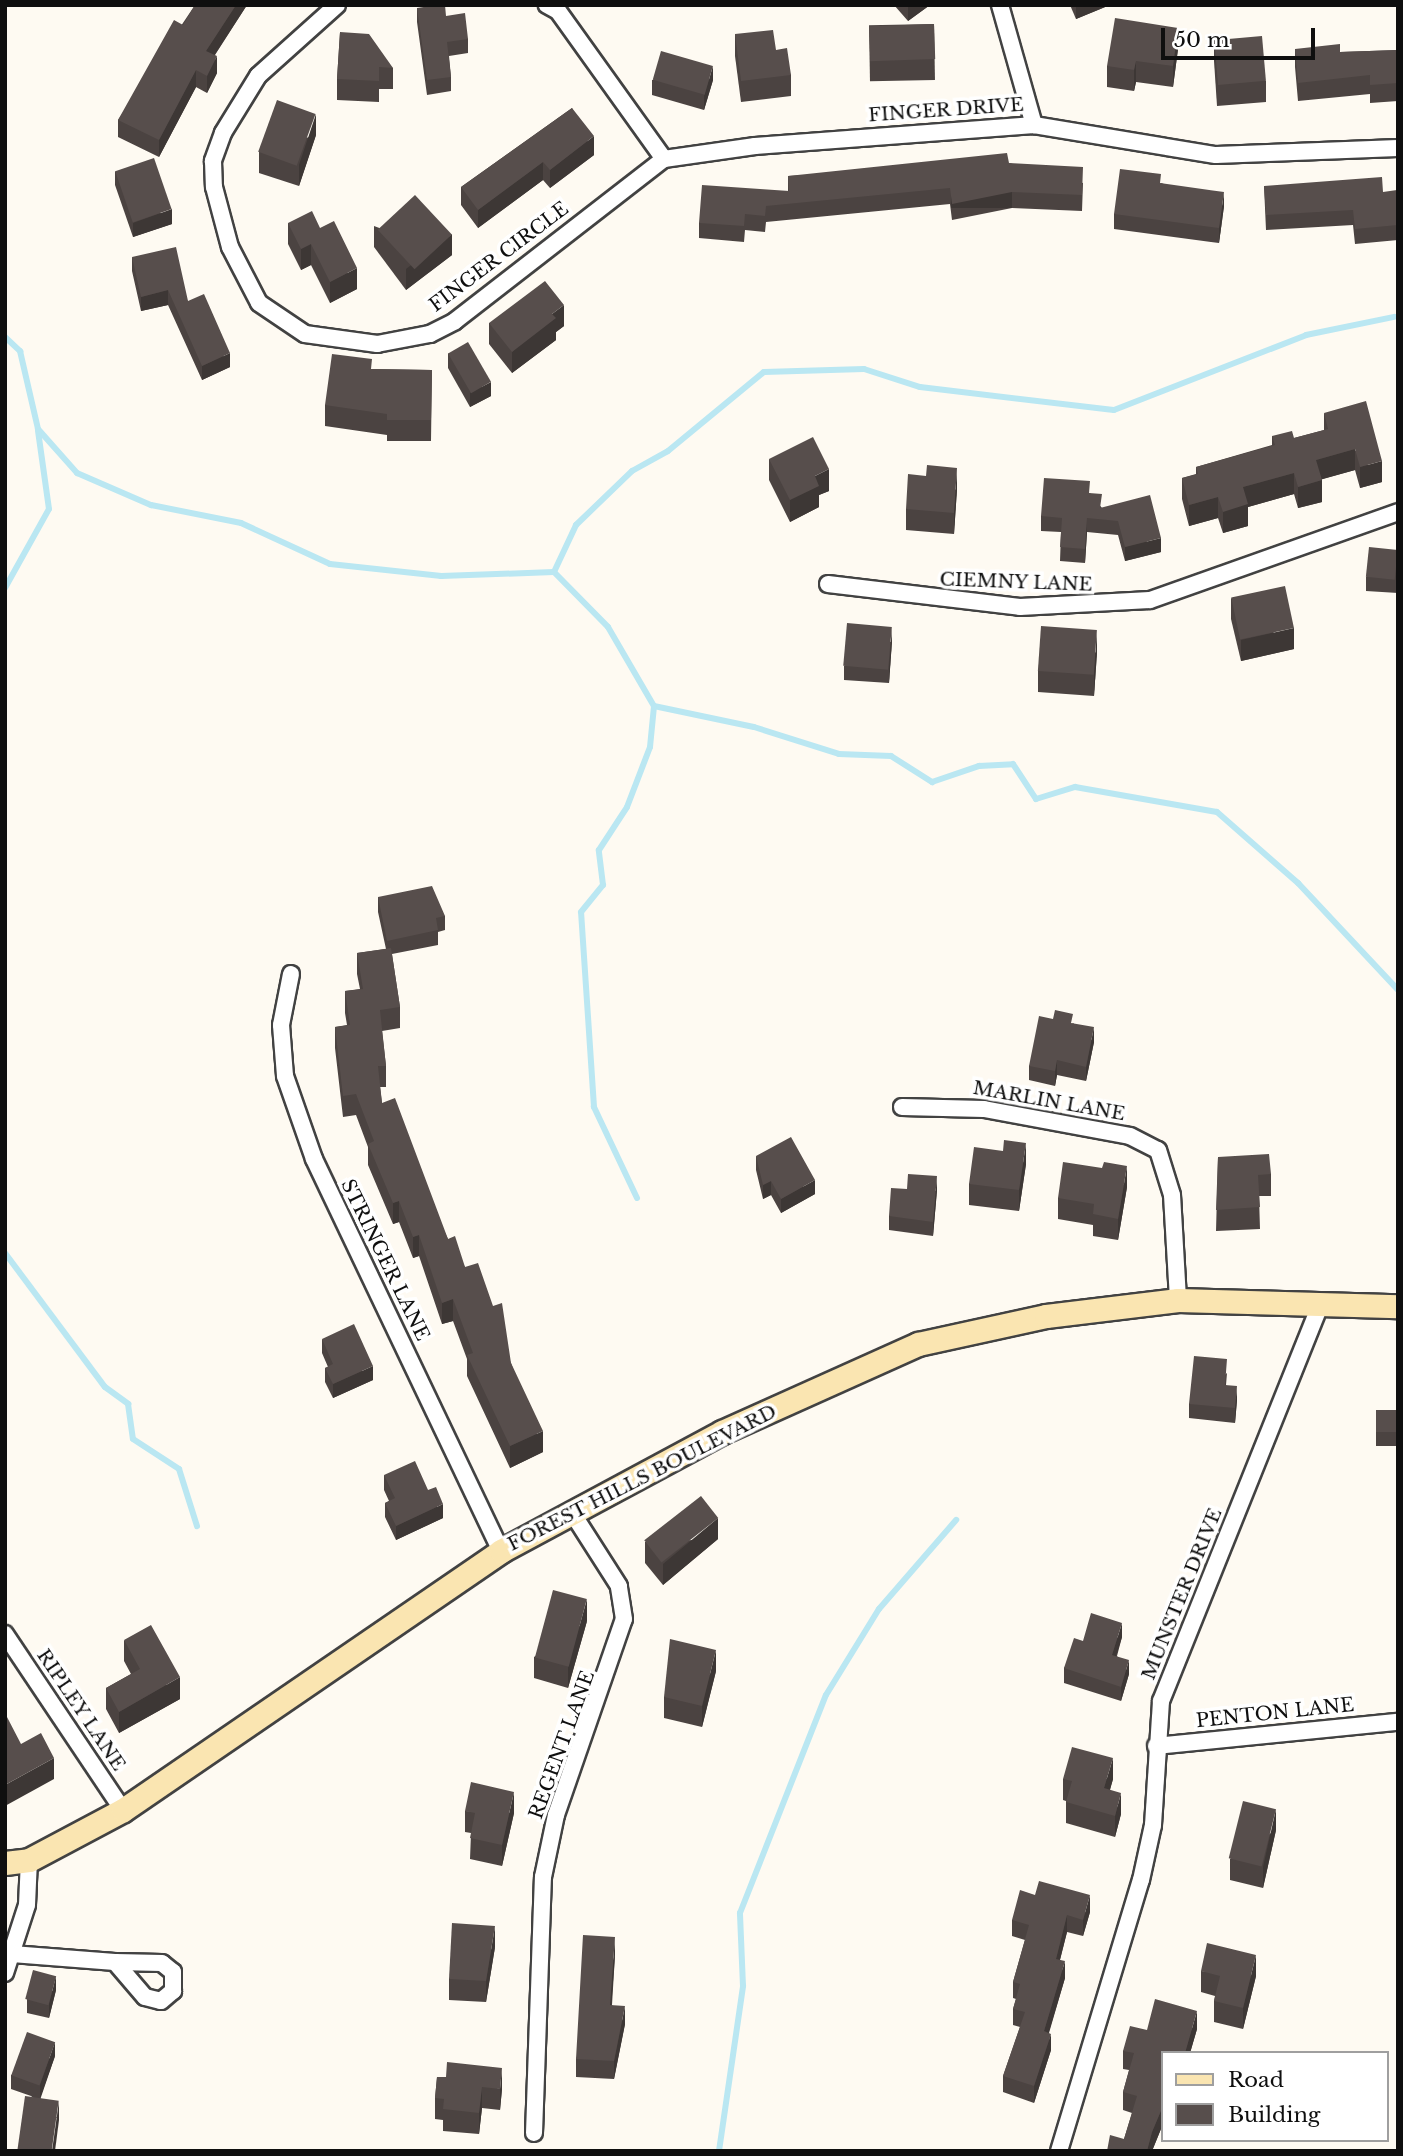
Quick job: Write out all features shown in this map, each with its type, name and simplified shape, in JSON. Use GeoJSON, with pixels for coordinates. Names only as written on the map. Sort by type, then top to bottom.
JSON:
{"type":"FeatureCollection","features":[{"type":"Feature","properties":{"kind":"main road","name":"FOREST HILLS BOULEVARD"},"geometry":{"type":"LineString","coordinates":[[5,1863],[29,1860],[123,1810],[501,1551],[571,1511],[722,1432],[918,1344],[1046,1316],[1178,1300],[1320,1306],[1398,1306]]}},
{"type":"Feature","properties":{"kind":"street","name":"FINGER CIRCLE"},"geometry":{"type":"LineString","coordinates":[[337,5],[258,76],[213,161],[230,247],[259,303],[305,334],[377,344],[430,334],[664,159]]}},
{"type":"Feature","properties":{"kind":"street"},"geometry":{"type":"LineString","coordinates":[[547,5],[558,11],[664,159]]}},
{"type":"Feature","properties":{"kind":"street"},"geometry":{"type":"LineString","coordinates":[[1000,5],[1034,125]]}},
{"type":"Feature","properties":{"kind":"street","name":"FINGER DRIVE"},"geometry":{"type":"LineString","coordinates":[[664,159],[755,146],[1034,125],[1216,155],[1398,148]]}},
{"type":"Feature","properties":{"kind":"street","name":"CIEMNY LANE"},"geometry":{"type":"LineString","coordinates":[[828,584],[945,602],[1112,604],[1150,600],[1398,512]]}},
{"type":"Feature","properties":{"kind":"street","name":"STRINGER LANE"},"geometry":{"type":"LineString","coordinates":[[292,974],[281,1025],[285,1076],[314,1159],[501,1551]]}},
{"type":"Feature","properties":{"kind":"street","name":"MARLIN LANE"},"geometry":{"type":"LineString","coordinates":[[902,1107],[984,1109],[1130,1136],[1158,1150],[1172,1195],[1178,1300]]}},
{"type":"Feature","properties":{"kind":"street","name":"MUNSTER DRIVE"},"geometry":{"type":"LineString","coordinates":[[1059,2151],[1141,1881],[1153,1825],[1161,1701],[1180,1645],[1320,1306]]}},
{"type":"Feature","properties":{"kind":"street","name":"REGENT LANE"},"geometry":{"type":"LineString","coordinates":[[534,2133],[543,1877],[556,1815],[624,1619],[619,1587],[571,1511]]}},
{"type":"Feature","properties":{"kind":"street","name":"RIPLEY LANE"},"geometry":{"type":"LineString","coordinates":[[5,1634],[123,1810]]}},
{"type":"Feature","properties":{"kind":"street","name":"PENTON LANE"},"geometry":{"type":"LineString","coordinates":[[1156,1746],[1398,1722]]}},
{"type":"Feature","properties":{"kind":"street"},"geometry":{"type":"LineString","coordinates":[[5,1973],[27,1905],[29,1860]]}},
{"type":"Feature","properties":{"kind":"street"},"geometry":{"type":"LineString","coordinates":[[12,1954],[115,1962]]}},
{"type":"Feature","properties":{"kind":"building"},"geometry":{"type":"Polygon","coordinates":[[[195,5],[236,5],[206,51],[217,56],[207,76],[196,70],[159,140],[118,120],[174,20],[183,25],[195,5]]]}},
{"type":"Feature","properties":{"kind":"building"},"geometry":{"type":"Polygon","coordinates":[[[445,5],[446,16],[465,13],[468,39],[447,42],[451,77],[427,80],[417,8],[445,5]]]}},
{"type":"Feature","properties":{"kind":"building"},"geometry":{"type":"Polygon","coordinates":[[[1115,18],[1178,28],[1173,66],[1136,61],[1134,70],[1107,66],[1115,18]]]}},
{"type":"Feature","properties":{"kind":"building"},"geometry":{"type":"Polygon","coordinates":[[[934,24],[935,59],[870,61],[869,26],[934,24]]]}},
{"type":"Feature","properties":{"kind":"building"},"geometry":{"type":"Polygon","coordinates":[[[773,30],[776,50],[787,48],[791,75],[741,81],[735,34],[773,30]]]}},
{"type":"Feature","properties":{"kind":"building"},"geometry":{"type":"Polygon","coordinates":[[[340,32],[369,34],[393,68],[379,67],[379,81],[337,79],[340,32]]]}},
{"type":"Feature","properties":{"kind":"building"},"geometry":{"type":"Polygon","coordinates":[[[1262,36],[1266,81],[1218,85],[1214,40],[1262,36]]]}},
{"type":"Feature","properties":{"kind":"building"},"geometry":{"type":"Polygon","coordinates":[[[1340,44],[1340,52],[1398,50],[1398,83],[1370,85],[1370,75],[1298,83],[1295,49],[1340,44]]]}},
{"type":"Feature","properties":{"kind":"building"},"geometry":{"type":"Polygon","coordinates":[[[661,51],[713,66],[705,95],[653,80],[661,51]]]}},
{"type":"Feature","properties":{"kind":"building"},"geometry":{"type":"Polygon","coordinates":[[[277,100],[316,114],[297,166],[258,152],[277,100]]]}},
{"type":"Feature","properties":{"kind":"building"},"geometry":{"type":"Polygon","coordinates":[[[572,108],[594,136],[550,170],[543,162],[478,210],[461,187],[572,108]]]}},
{"type":"Feature","properties":{"kind":"building"},"geometry":{"type":"Polygon","coordinates":[[[1007,153],[1009,163],[1083,167],[1082,195],[1012,192],[952,204],[950,188],[766,206],[765,216],[745,214],[744,226],[699,223],[702,185],[789,191],[788,176],[1007,153]]]}},
{"type":"Feature","properties":{"kind":"building"},"geometry":{"type":"Polygon","coordinates":[[[154,158],[172,209],[133,222],[115,171],[154,158]]]}},
{"type":"Feature","properties":{"kind":"building"},"geometry":{"type":"Polygon","coordinates":[[[1120,169],[1161,174],[1160,183],[1224,192],[1219,228],[1114,214],[1120,169]]]}},
{"type":"Feature","properties":{"kind":"building"},"geometry":{"type":"Polygon","coordinates":[[[1382,177],[1383,192],[1397,190],[1398,225],[1355,229],[1353,210],[1266,215],[1264,186],[1382,177]]]}},
{"type":"Feature","properties":{"kind":"building"},"geometry":{"type":"Polygon","coordinates":[[[415,195],[452,234],[415,269],[378,230],[415,195]]]}},
{"type":"Feature","properties":{"kind":"building"},"geometry":{"type":"Polygon","coordinates":[[[312,211],[320,228],[334,221],[357,268],[330,282],[311,244],[301,249],[288,223],[312,211]]]}},
{"type":"Feature","properties":{"kind":"building"},"geometry":{"type":"Polygon","coordinates":[[[176,247],[188,301],[204,294],[230,353],[202,366],[168,290],[141,297],[132,257],[176,247]]]}},
{"type":"Feature","properties":{"kind":"building"},"geometry":{"type":"Polygon","coordinates":[[[545,281],[564,305],[552,314],[556,318],[512,352],[489,323],[545,281]]]}},
{"type":"Feature","properties":{"kind":"building"},"geometry":{"type":"Polygon","coordinates":[[[468,342],[491,382],[471,393],[448,354],[468,342]]]}},
{"type":"Feature","properties":{"kind":"building"},"geometry":{"type":"Polygon","coordinates":[[[332,354],[372,359],[371,369],[432,370],[431,420],[387,420],[387,414],[325,405],[332,354]]]}},
{"type":"Feature","properties":{"kind":"building"},"geometry":{"type":"Polygon","coordinates":[[[1366,401],[1382,461],[1360,467],[1355,449],[1316,460],[1322,480],[1298,487],[1294,473],[1243,487],[1248,504],[1223,512],[1218,497],[1189,505],[1182,478],[1198,474],[1196,467],[1275,445],[1272,436],[1292,431],[1294,438],[1328,429],[1324,413],[1366,401]]]}},
{"type":"Feature","properties":{"kind":"building"},"geometry":{"type":"Polygon","coordinates":[[[813,437],[829,469],[815,476],[819,486],[790,500],[769,459],[813,437]]]}},
{"type":"Feature","properties":{"kind":"building"},"geometry":{"type":"Polygon","coordinates":[[[927,465],[957,468],[954,513],[906,509],[908,474],[926,476],[927,465]]]}},
{"type":"Feature","properties":{"kind":"building"},"geometry":{"type":"Polygon","coordinates":[[[1044,478],[1090,481],[1089,493],[1102,494],[1100,508],[1150,495],[1161,538],[1125,547],[1118,521],[1087,518],[1085,549],[1060,547],[1062,518],[1041,516],[1044,478]]]}},
{"type":"Feature","properties":{"kind":"building"},"geometry":{"type":"Polygon","coordinates":[[[1369,547],[1398,550],[1395,580],[1366,577],[1369,547]]]}},
{"type":"Feature","properties":{"kind":"building"},"geometry":{"type":"Polygon","coordinates":[[[1285,586],[1294,628],[1240,639],[1231,597],[1285,586]]]}},
{"type":"Feature","properties":{"kind":"building"},"geometry":{"type":"Polygon","coordinates":[[[847,623],[892,627],[888,670],[843,666],[847,623]]]}},
{"type":"Feature","properties":{"kind":"building"},"geometry":{"type":"Polygon","coordinates":[[[1041,626],[1097,630],[1094,675],[1038,671],[1041,626]]]}},
{"type":"Feature","properties":{"kind":"building"},"geometry":{"type":"Polygon","coordinates":[[[432,886],[445,916],[436,918],[438,930],[387,941],[378,897],[432,886]]]}},
{"type":"Feature","properties":{"kind":"building"},"geometry":{"type":"Polygon","coordinates":[[[391,948],[400,1007],[380,1010],[386,1066],[378,1066],[382,1103],[395,1098],[448,1239],[455,1236],[465,1267],[478,1263],[493,1306],[502,1303],[511,1363],[543,1431],[510,1446],[467,1355],[473,1353],[453,1299],[442,1303],[419,1235],[413,1237],[399,1201],[393,1203],[368,1144],[374,1141],[356,1094],[343,1096],[335,1027],[350,1025],[345,991],[363,989],[357,953],[391,948]]]}},
{"type":"Feature","properties":{"kind":"building"},"geometry":{"type":"Polygon","coordinates":[[[1055,1010],[1073,1014],[1071,1023],[1094,1027],[1086,1067],[1057,1060],[1055,1071],[1029,1066],[1039,1016],[1053,1019],[1055,1010]]]}},
{"type":"Feature","properties":{"kind":"building"},"geometry":{"type":"Polygon","coordinates":[[[791,1137],[815,1180],[781,1199],[771,1181],[763,1185],[756,1156],[791,1137]]]}},
{"type":"Feature","properties":{"kind":"building"},"geometry":{"type":"Polygon","coordinates":[[[1004,1140],[1026,1143],[1019,1190],[969,1184],[974,1147],[1003,1151],[1004,1140]]]}},
{"type":"Feature","properties":{"kind":"building"},"geometry":{"type":"Polygon","coordinates":[[[1269,1154],[1271,1174],[1258,1175],[1260,1207],[1216,1210],[1218,1157],[1269,1154]]]}},
{"type":"Feature","properties":{"kind":"building"},"geometry":{"type":"Polygon","coordinates":[[[1063,1162],[1102,1168],[1104,1162],[1127,1166],[1118,1219],[1093,1214],[1094,1204],[1058,1198],[1063,1162]]]}},
{"type":"Feature","properties":{"kind":"building"},"geometry":{"type":"Polygon","coordinates":[[[908,1174],[937,1176],[933,1222],[889,1216],[891,1188],[907,1189],[908,1174]]]}},
{"type":"Feature","properties":{"kind":"building"},"geometry":{"type":"Polygon","coordinates":[[[354,1324],[373,1366],[333,1384],[325,1368],[333,1364],[322,1339],[354,1324]]]}},
{"type":"Feature","properties":{"kind":"building"},"geometry":{"type":"Polygon","coordinates":[[[1194,1356],[1227,1359],[1225,1385],[1237,1386],[1235,1408],[1189,1404],[1194,1356]]]}},
{"type":"Feature","properties":{"kind":"building"},"geometry":{"type":"Polygon","coordinates":[[[1376,1410],[1398,1410],[1398,1432],[1376,1432],[1376,1410]]]}},
{"type":"Feature","properties":{"kind":"building"},"geometry":{"type":"Polygon","coordinates":[[[415,1461],[428,1490],[436,1487],[443,1504],[396,1526],[385,1503],[395,1498],[384,1475],[415,1461]]]}},
{"type":"Feature","properties":{"kind":"building"},"geometry":{"type":"Polygon","coordinates":[[[701,1496],[718,1518],[662,1562],[644,1540],[701,1496]]]}},
{"type":"Feature","properties":{"kind":"building"},"geometry":{"type":"Polygon","coordinates":[[[553,1590],[587,1599],[569,1667],[535,1658],[553,1590]]]}},
{"type":"Feature","properties":{"kind":"building"},"geometry":{"type":"Polygon","coordinates":[[[1091,1613],[1122,1623],[1112,1655],[1129,1660],[1121,1687],[1064,1668],[1074,1638],[1083,1641],[1091,1613]]]}},
{"type":"Feature","properties":{"kind":"building"},"geometry":{"type":"Polygon","coordinates":[[[151,1625],[180,1677],[119,1712],[106,1688],[140,1669],[124,1640],[151,1625]]]}},
{"type":"Feature","properties":{"kind":"building"},"geometry":{"type":"Polygon","coordinates":[[[670,1639],[716,1650],[702,1706],[664,1697],[670,1639]]]}},
{"type":"Feature","properties":{"kind":"building"},"geometry":{"type":"Polygon","coordinates":[[[7,1717],[21,1744],[41,1733],[54,1758],[5,1785],[5,1718],[7,1717]]]}},
{"type":"Feature","properties":{"kind":"building"},"geometry":{"type":"Polygon","coordinates":[[[1072,1747],[1113,1758],[1104,1788],[1121,1793],[1115,1816],[1066,1802],[1072,1781],[1063,1779],[1072,1747]]]}},
{"type":"Feature","properties":{"kind":"building"},"geometry":{"type":"Polygon","coordinates":[[[471,1782],[514,1792],[502,1845],[470,1838],[475,1813],[465,1811],[471,1782]]]}},
{"type":"Feature","properties":{"kind":"building"},"geometry":{"type":"Polygon","coordinates":[[[1243,1801],[1276,1809],[1262,1866],[1229,1858],[1243,1801]]]}},
{"type":"Feature","properties":{"kind":"building"},"geometry":{"type":"Polygon","coordinates":[[[1039,1881],[1090,1895],[1083,1920],[1067,1915],[1056,1959],[1065,1961],[1044,2031],[1051,2034],[1034,2086],[1003,2076],[1025,2012],[1013,2009],[1020,1984],[1013,1982],[1029,1925],[1012,1920],[1020,1890],[1035,1895],[1039,1881]]]}},
{"type":"Feature","properties":{"kind":"building"},"geometry":{"type":"Polygon","coordinates":[[[452,1923],[495,1926],[486,1981],[449,1979],[452,1923]]]}},
{"type":"Feature","properties":{"kind":"building"},"geometry":{"type":"Polygon","coordinates":[[[583,1935],[615,1937],[610,2005],[625,2006],[614,2061],[576,2059],[583,1935]]]}},
{"type":"Feature","properties":{"kind":"building"},"geometry":{"type":"Polygon","coordinates":[[[1207,1943],[1256,1955],[1243,2008],[1214,2001],[1220,1976],[1201,1971],[1207,1943]]]}},
{"type":"Feature","properties":{"kind":"building"},"geometry":{"type":"Polygon","coordinates":[[[33,1970],[56,1976],[48,2005],[25,1999],[33,1970]]]}},
{"type":"Feature","properties":{"kind":"building"},"geometry":{"type":"Polygon","coordinates":[[[1155,1999],[1197,2011],[1186,2051],[1162,2051],[1162,2108],[1147,2151],[1107,2151],[1110,2135],[1124,2139],[1137,2096],[1123,2092],[1134,2053],[1123,2051],[1130,2026],[1147,2030],[1155,1999]]]}},
{"type":"Feature","properties":{"kind":"building"},"geometry":{"type":"Polygon","coordinates":[[[27,2032],[55,2042],[39,2085],[11,2075],[27,2032]]]}},
{"type":"Feature","properties":{"kind":"building"},"geometry":{"type":"Polygon","coordinates":[[[447,2062],[502,2068],[500,2089],[482,2087],[479,2113],[443,2109],[444,2099],[435,2098],[437,2077],[446,2077],[447,2062]]]}},
{"type":"Feature","properties":{"kind":"building"},"geometry":{"type":"Polygon","coordinates":[[[25,2096],[59,2101],[52,2151],[17,2151],[25,2096]]]}},
{"type":"Feature","properties":{"kind":"waterway"},"geometry":{"type":"LineString","coordinates":[[554,572],[576,525],[632,471],[668,451],[764,372],[864,369],[920,387],[1114,410],[1306,335],[1394,317]]}},
{"type":"Feature","properties":{"kind":"waterway"},"geometry":{"type":"LineString","coordinates":[[5,337],[20,351],[38,429],[77,473],[151,505],[241,523],[330,564],[441,576],[554,572],[608,627],[654,706],[754,727],[839,754],[891,756],[932,782],[979,766],[1013,764],[1036,799],[1075,787],[1217,812],[1298,883],[1398,990]]}},
{"type":"Feature","properties":{"kind":"waterway"},"geometry":{"type":"LineString","coordinates":[[5,588],[49,509],[38,431]]}},
{"type":"Feature","properties":{"kind":"waterway"},"geometry":{"type":"LineString","coordinates":[[637,1198],[594,1107],[581,912],[603,885],[599,850],[627,807],[650,747],[654,706]]}},
{"type":"Feature","properties":{"kind":"waterway"},"geometry":{"type":"LineString","coordinates":[[5,1253],[105,1387],[128,1404],[133,1439],[179,1469],[197,1526]]}},
{"type":"Feature","properties":{"kind":"waterway"},"geometry":{"type":"LineString","coordinates":[[719,2151],[743,1986],[740,1913],[826,1695],[879,1609],[956,1520]]}}]}
